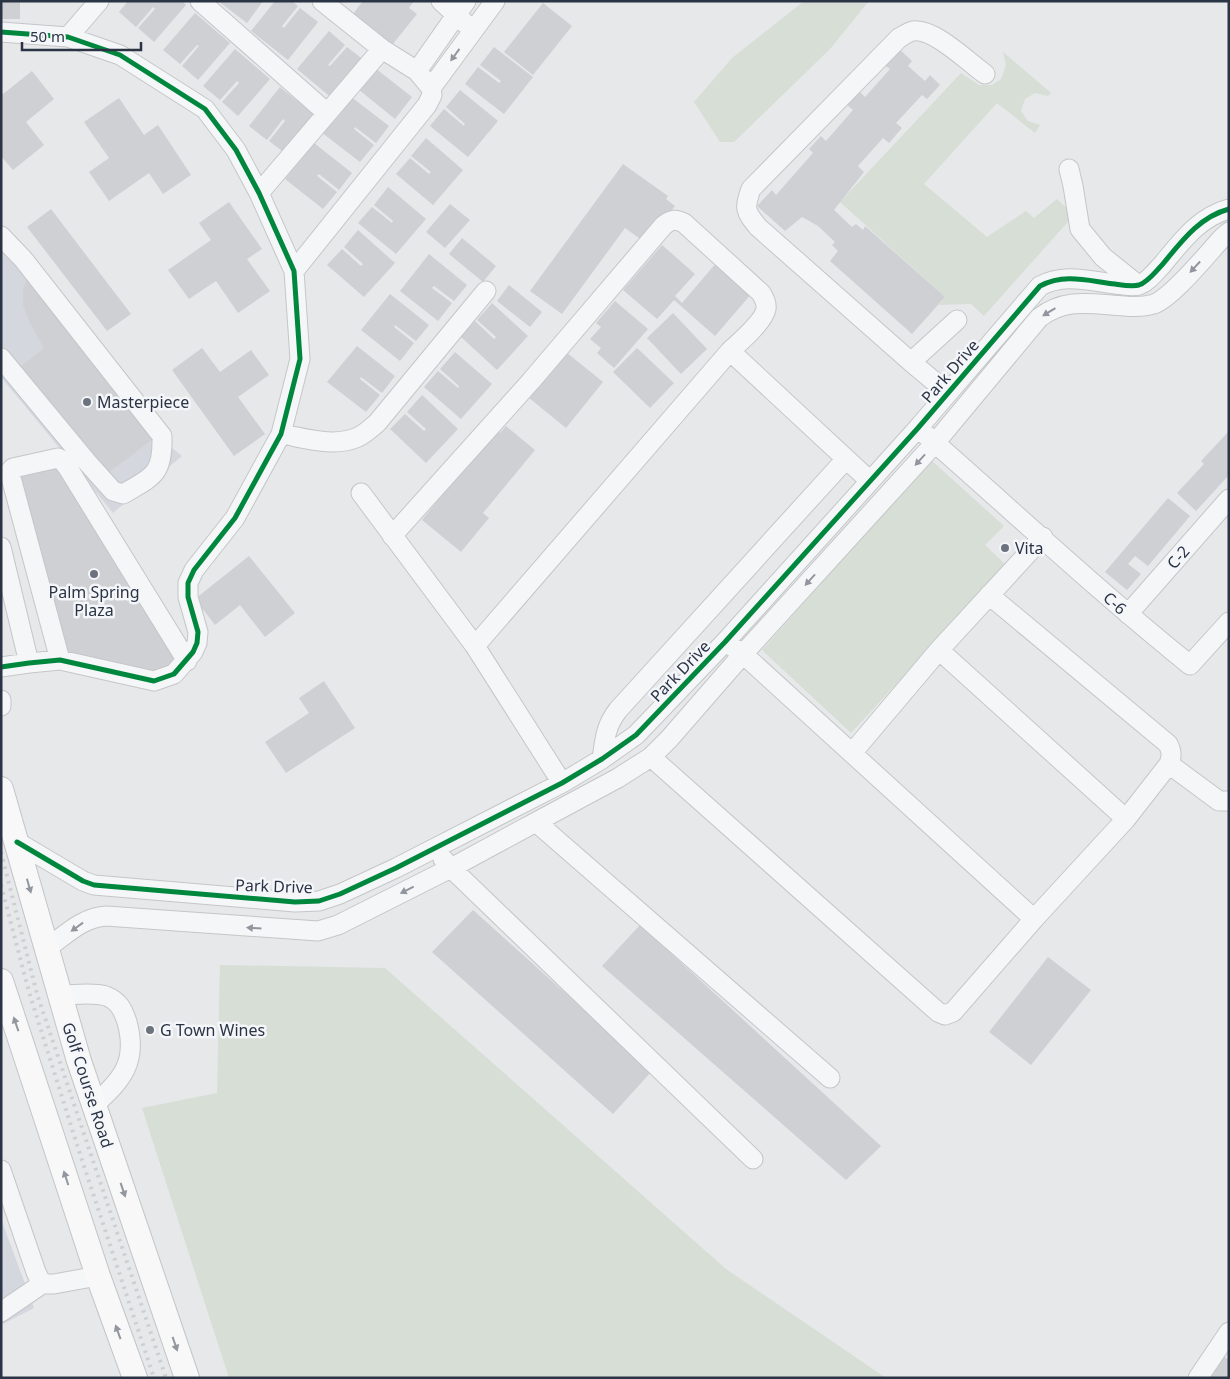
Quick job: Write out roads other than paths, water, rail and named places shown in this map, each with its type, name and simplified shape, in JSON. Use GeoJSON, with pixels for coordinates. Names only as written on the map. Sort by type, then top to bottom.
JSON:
{"type":"FeatureCollection","features":[{"type":"Feature","properties":{"kind":"main road","name":"Golf Course Road"},"geometry":{"type":"LineString","coordinates":[[1,789],[79,1061],[187,1378]]}},
{"type":"Feature","properties":{"kind":"main road"},"geometry":{"type":"LineString","coordinates":[[1,981],[98,1276],[135,1378]]}},
{"type":"Feature","properties":{"kind":"street"},"geometry":{"type":"LineString","coordinates":[[68,37],[99,1]]}},
{"type":"Feature","properties":{"kind":"street"},"geometry":{"type":"LineString","coordinates":[[200,1],[328,113]]}},
{"type":"Feature","properties":{"kind":"street"},"geometry":{"type":"LineString","coordinates":[[294,270],[427,105],[432,95],[431,88],[417,71],[382,49],[322,1]]}},
{"type":"Feature","properties":{"kind":"street"},"geometry":{"type":"LineString","coordinates":[[441,1],[462,8],[473,30]]}},
{"type":"Feature","properties":{"kind":"street"},"geometry":{"type":"LineString","coordinates":[[431,88],[494,1]]}},
{"type":"Feature","properties":{"kind":"street"},"geometry":{"type":"LineString","coordinates":[[417,71],[462,8]]}},
{"type":"Feature","properties":{"kind":"street"},"geometry":{"type":"LineString","coordinates":[[948,393],[758,227],[748,214],[747,202],[751,189],[898,38],[911,31],[923,32],[935,37],[985,74]]}},
{"type":"Feature","properties":{"kind":"street"},"geometry":{"type":"LineString","coordinates":[[1,32],[68,37],[120,55],[205,109],[236,150],[259,193],[294,270],[300,359],[281,434],[235,518],[194,570],[188,583],[188,597],[198,632],[197,643],[187,661],[174,674],[154,681],[60,660],[1,667]]}},
{"type":"Feature","properties":{"kind":"street"},"geometry":{"type":"LineString","coordinates":[[259,193],[382,49]]}},
{"type":"Feature","properties":{"kind":"street"},"geometry":{"type":"LineString","coordinates":[[1069,169],[1080,229],[1102,257],[1138,285],[1150,278],[1192,229],[1209,216],[1229,209]]}},
{"type":"Feature","properties":{"kind":"street"},"geometry":{"type":"LineString","coordinates":[[392,536],[669,221],[677,220],[684,223],[762,294],[766,308],[762,317],[474,646]]}},
{"type":"Feature","properties":{"kind":"street"},"geometry":{"type":"LineString","coordinates":[[47,948],[81,922],[95,917],[106,916],[305,932],[318,931],[338,925],[450,868],[618,778],[650,757],[669,739],[743,654],[935,443],[1039,318],[1062,305],[1077,303],[1138,308],[1155,304],[1170,293],[1223,236],[1229,232]]}},
{"type":"Feature","properties":{"kind":"street"},"geometry":{"type":"LineString","coordinates":[[1,236],[22,259],[162,436],[162,462],[157,472],[123,494],[113,491],[1,358]]}},
{"type":"Feature","properties":{"kind":"street","name":"Park Drive"},"geometry":{"type":"LineString","coordinates":[[16,842],[83,881],[108,888],[295,902],[319,901],[340,894],[435,848],[562,783],[602,760],[636,735],[725,642],[918,428],[1040,286],[1052,279],[1066,278],[1138,285]]}},
{"type":"Feature","properties":{"kind":"street"},"geometry":{"type":"LineString","coordinates":[[281,434],[339,442],[358,437],[377,424],[486,291]]}},
{"type":"Feature","properties":{"kind":"street"},"geometry":{"type":"LineString","coordinates":[[911,362],[957,320]]}},
{"type":"Feature","properties":{"kind":"street"},"geometry":{"type":"LineString","coordinates":[[730,352],[870,481]]}},
{"type":"Feature","properties":{"kind":"street","name":"C-6"},"geometry":{"type":"LineString","coordinates":[[918,428],[1128,614],[1190,665],[1229,622]]}},
{"type":"Feature","properties":{"kind":"street"},"geometry":{"type":"LineString","coordinates":[[60,660],[6,471],[55,459],[62,460],[187,661]]}},
{"type":"Feature","properties":{"kind":"street"},"geometry":{"type":"LineString","coordinates":[[602,760],[606,732],[610,721],[618,710],[846,459]]}},
{"type":"Feature","properties":{"kind":"street"},"geometry":{"type":"LineString","coordinates":[[361,493],[474,646],[562,783]]}},
{"type":"Feature","properties":{"kind":"street","name":"C-2"},"geometry":{"type":"LineString","coordinates":[[1128,614],[1229,499]]}},
{"type":"Feature","properties":{"kind":"street"},"geometry":{"type":"LineString","coordinates":[[852,753],[939,650],[1043,537]]}},
{"type":"Feature","properties":{"kind":"street"},"geometry":{"type":"LineString","coordinates":[[1,547],[29,663]]}},
{"type":"Feature","properties":{"kind":"street"},"geometry":{"type":"LineString","coordinates":[[650,757],[938,1012],[945,1014],[953,1012],[1034,918],[1126,818],[1169,764],[1172,757],[1172,751],[1168,744],[989,596]]}},
{"type":"Feature","properties":{"kind":"street"},"geometry":{"type":"LineString","coordinates":[[725,642],[743,654],[1034,918]]}},
{"type":"Feature","properties":{"kind":"street"},"geometry":{"type":"LineString","coordinates":[[939,650],[1126,818]]}},
{"type":"Feature","properties":{"kind":"street"},"geometry":{"type":"LineString","coordinates":[[1,700],[1,706]]}},
{"type":"Feature","properties":{"kind":"street"},"geometry":{"type":"LineString","coordinates":[[1169,764],[1219,801],[1229,801]]}},
{"type":"Feature","properties":{"kind":"street"},"geometry":{"type":"LineString","coordinates":[[536,822],[830,1078]]}},
{"type":"Feature","properties":{"kind":"street"},"geometry":{"type":"LineString","coordinates":[[435,848],[450,868],[753,1158]]}},
{"type":"Feature","properties":{"kind":"street"},"geometry":{"type":"LineString","coordinates":[[106,916],[108,888]]}},
{"type":"Feature","properties":{"kind":"street"},"geometry":{"type":"LineString","coordinates":[[60,995],[96,994],[108,997],[121,1005],[126,1017],[131,1056],[114,1088],[94,1106]]}},
{"type":"Feature","properties":{"kind":"street"},"geometry":{"type":"LineString","coordinates":[[1,1170],[36,1272],[42,1284]]}},
{"type":"Feature","properties":{"kind":"street"},"geometry":{"type":"LineString","coordinates":[[1,1312],[42,1284],[54,1284],[98,1276]]}},
{"type":"Feature","properties":{"kind":"street"},"geometry":{"type":"LineString","coordinates":[[1198,1378],[1229,1332]]}},
{"type":"Feature","properties":{"kind":"railway"},"geometry":{"type":"LineString","coordinates":[[1,852],[37,994],[166,1378]]}},
{"type":"Feature","properties":{"kind":"railway"},"geometry":{"type":"LineString","coordinates":[[1,885],[29,992],[154,1378]]}},
{"type":"Feature","properties":{"kind":"place","name":"Masterpiece"},"geometry":{"type":"Point","coordinates":[87,402]}},
{"type":"Feature","properties":{"kind":"place","name":"Vita"},"geometry":{"type":"Point","coordinates":[1005,548]}},
{"type":"Feature","properties":{"kind":"place","name":"Palm Spring Plaza"},"geometry":{"type":"Point","coordinates":[94,574]}},
{"type":"Feature","properties":{"kind":"place","name":"G Town Wines"},"geometry":{"type":"Point","coordinates":[150,1030]}}]}
